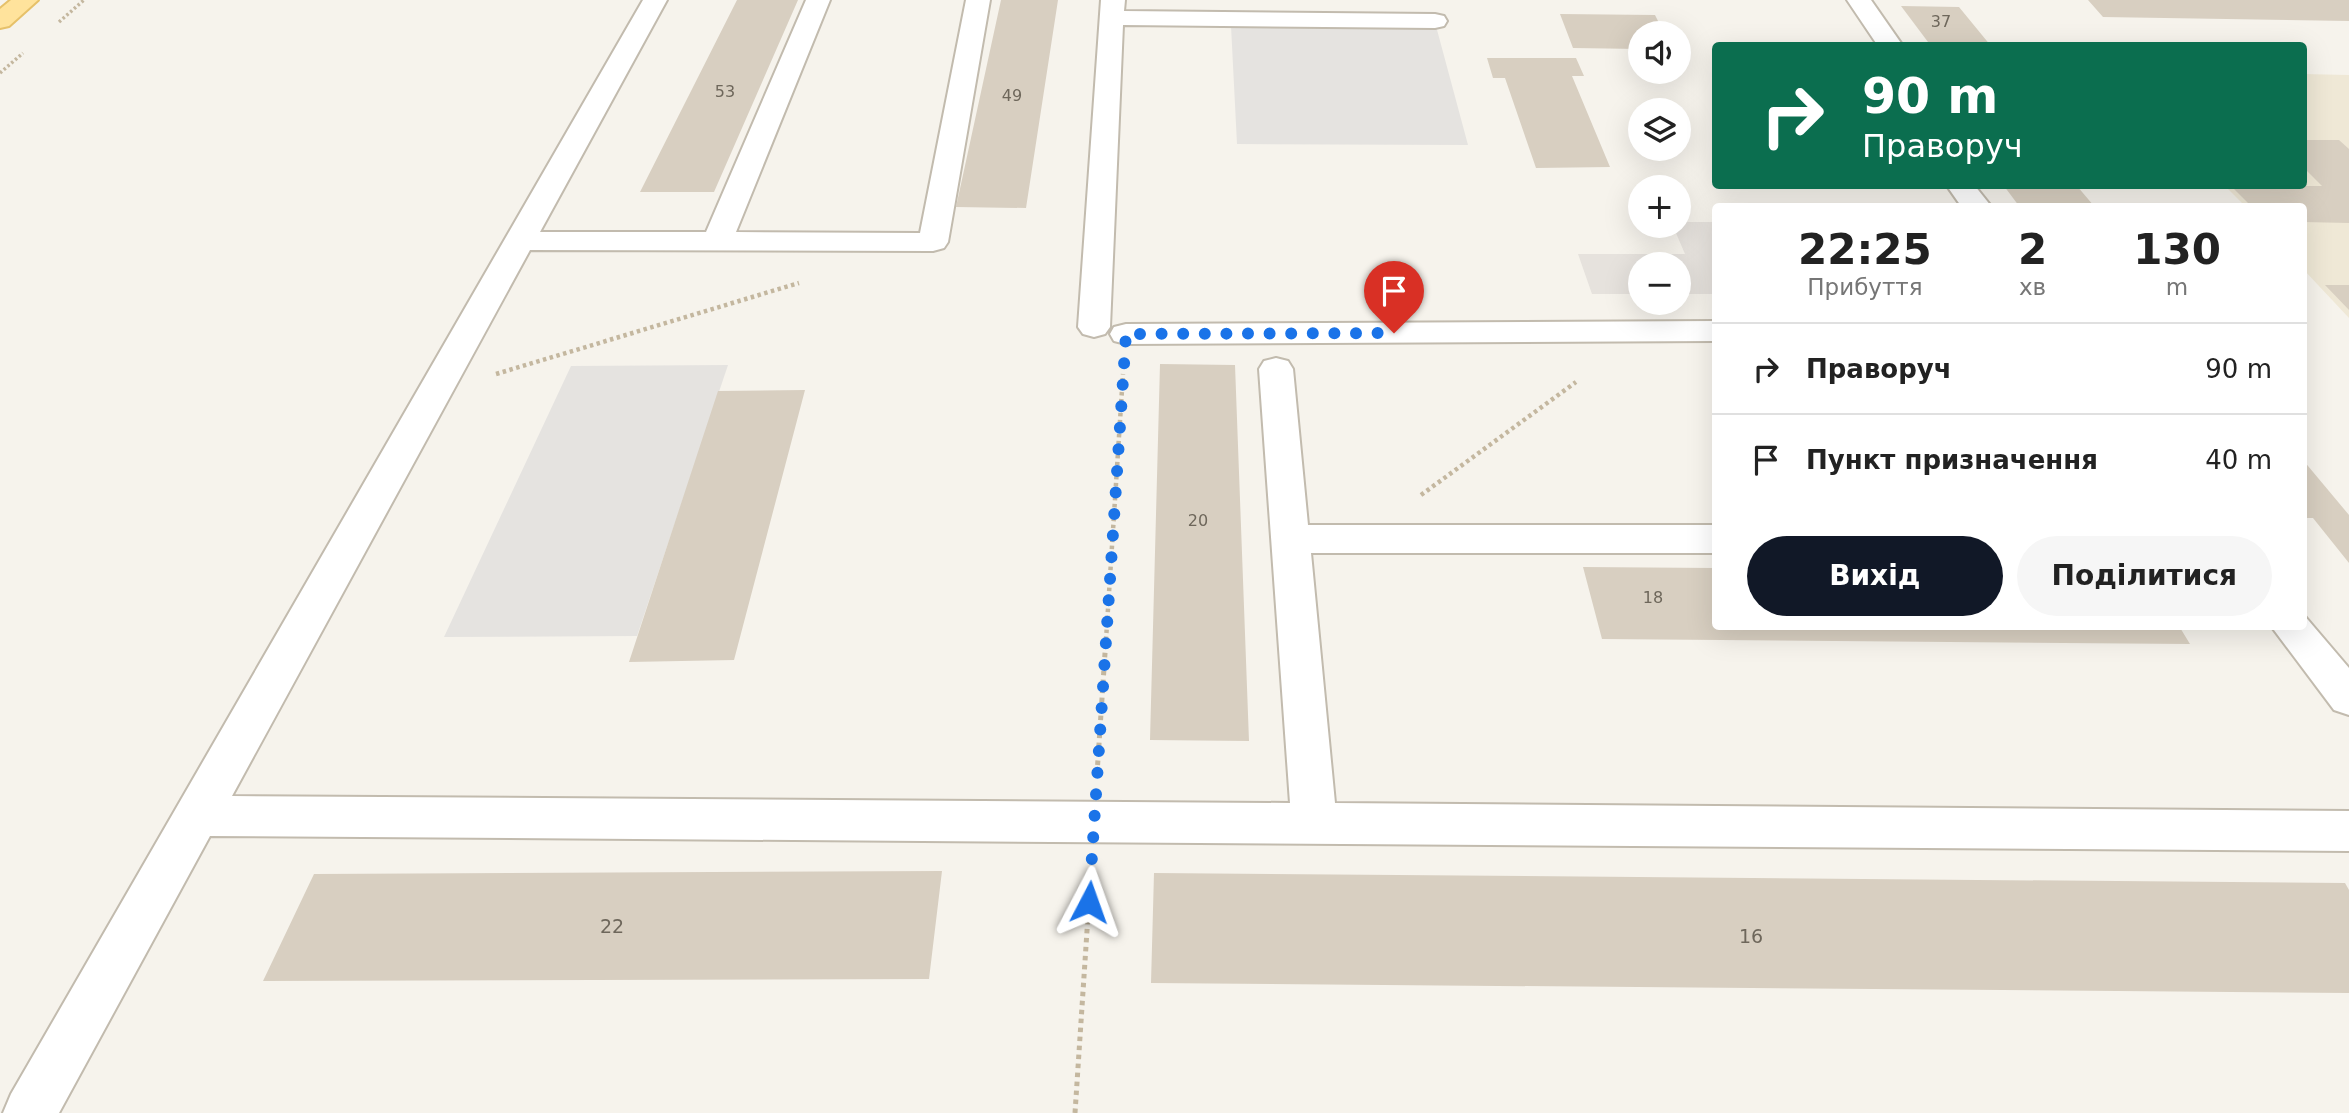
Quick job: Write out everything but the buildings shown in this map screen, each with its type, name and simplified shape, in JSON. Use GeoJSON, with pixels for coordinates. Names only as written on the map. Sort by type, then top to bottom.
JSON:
{"type":"FeatureCollection","features":[{"type":"Feature","properties":{"kind":"main road"},"geometry":{"type":"LineString","coordinates":[[0,21],[26,0]]}},
{"type":"Feature","properties":{"kind":"street"},"geometry":{"type":"LineString","coordinates":[[30,1113],[655,0]]}},
{"type":"Feature","properties":{"kind":"street"},"geometry":{"type":"LineString","coordinates":[[718,240],[818,0]]}},
{"type":"Feature","properties":{"kind":"street"},"geometry":{"type":"LineString","coordinates":[[519,241],[933,242],[978,0]]}},
{"type":"Feature","properties":{"kind":"street"},"geometry":{"type":"LineString","coordinates":[[1859,0],[1888,42]]}},
{"type":"Feature","properties":{"kind":"street"},"geometry":{"type":"LineString","coordinates":[[1094,327],[1112,9],[1435,21]]}},
{"type":"Feature","properties":{"kind":"street"},"geometry":{"type":"LineString","coordinates":[[1126,334],[1712,331]]}},
{"type":"Feature","properties":{"kind":"street"},"geometry":{"type":"LineString","coordinates":[[1276,369],[1314,823]]}},
{"type":"Feature","properties":{"kind":"street"},"geometry":{"type":"LineString","coordinates":[[1290,539],[1712,539]]}},
{"type":"Feature","properties":{"kind":"street"},"geometry":{"type":"LineString","coordinates":[[2294,630],[2349,698]]}},
{"type":"Feature","properties":{"kind":"street"},"geometry":{"type":"LineString","coordinates":[[197,816],[2349,831]]}},
{"type":"Feature","properties":{"kind":"path"},"geometry":{"type":"LineString","coordinates":[[434,393],[802,282]]}},
{"type":"Feature","properties":{"kind":"path"},"geometry":{"type":"LineString","coordinates":[[1075,1113],[1126,334]]}},
{"type":"Feature","properties":{"kind":"path"},"geometry":{"type":"LineString","coordinates":[[1361,539],[1576,382]]}},
{"type":"Feature","properties":{"kind":"shaded area"},"geometry":{"type":"Polygon","coordinates":[[[1231,26],[1436,26],[1468,145],[1237,144],[1231,26]]]}},
{"type":"Feature","properties":{"kind":"shaded area"},"geometry":{"type":"Polygon","coordinates":[[[2307,74],[2349,75],[2349,318],[2307,273],[2307,203],[2242,203],[2228,189],[2307,189],[2307,74]]]}},
{"type":"Feature","properties":{"kind":"shaded area"},"geometry":{"type":"Polygon","coordinates":[[[1691,222],[1712,222],[1712,294],[1691,294],[1691,252],[1684,252],[1678,238],[1691,238],[1691,222]]]}},
{"type":"Feature","properties":{"kind":"shaded area"},"geometry":{"type":"Polygon","coordinates":[[[1578,254],[1628,254],[1628,294],[1592,294],[1578,254]]]}},
{"type":"Feature","properties":{"kind":"shaded area"},"geometry":{"type":"Polygon","coordinates":[[[728,365],[637,636],[444,637],[571,366],[728,365]]]}},
{"type":"Feature","properties":{"kind":"route"},"geometry":{"type":"LineString","coordinates":[[1089,902],[1126,334],[1394,333]]}}]}
